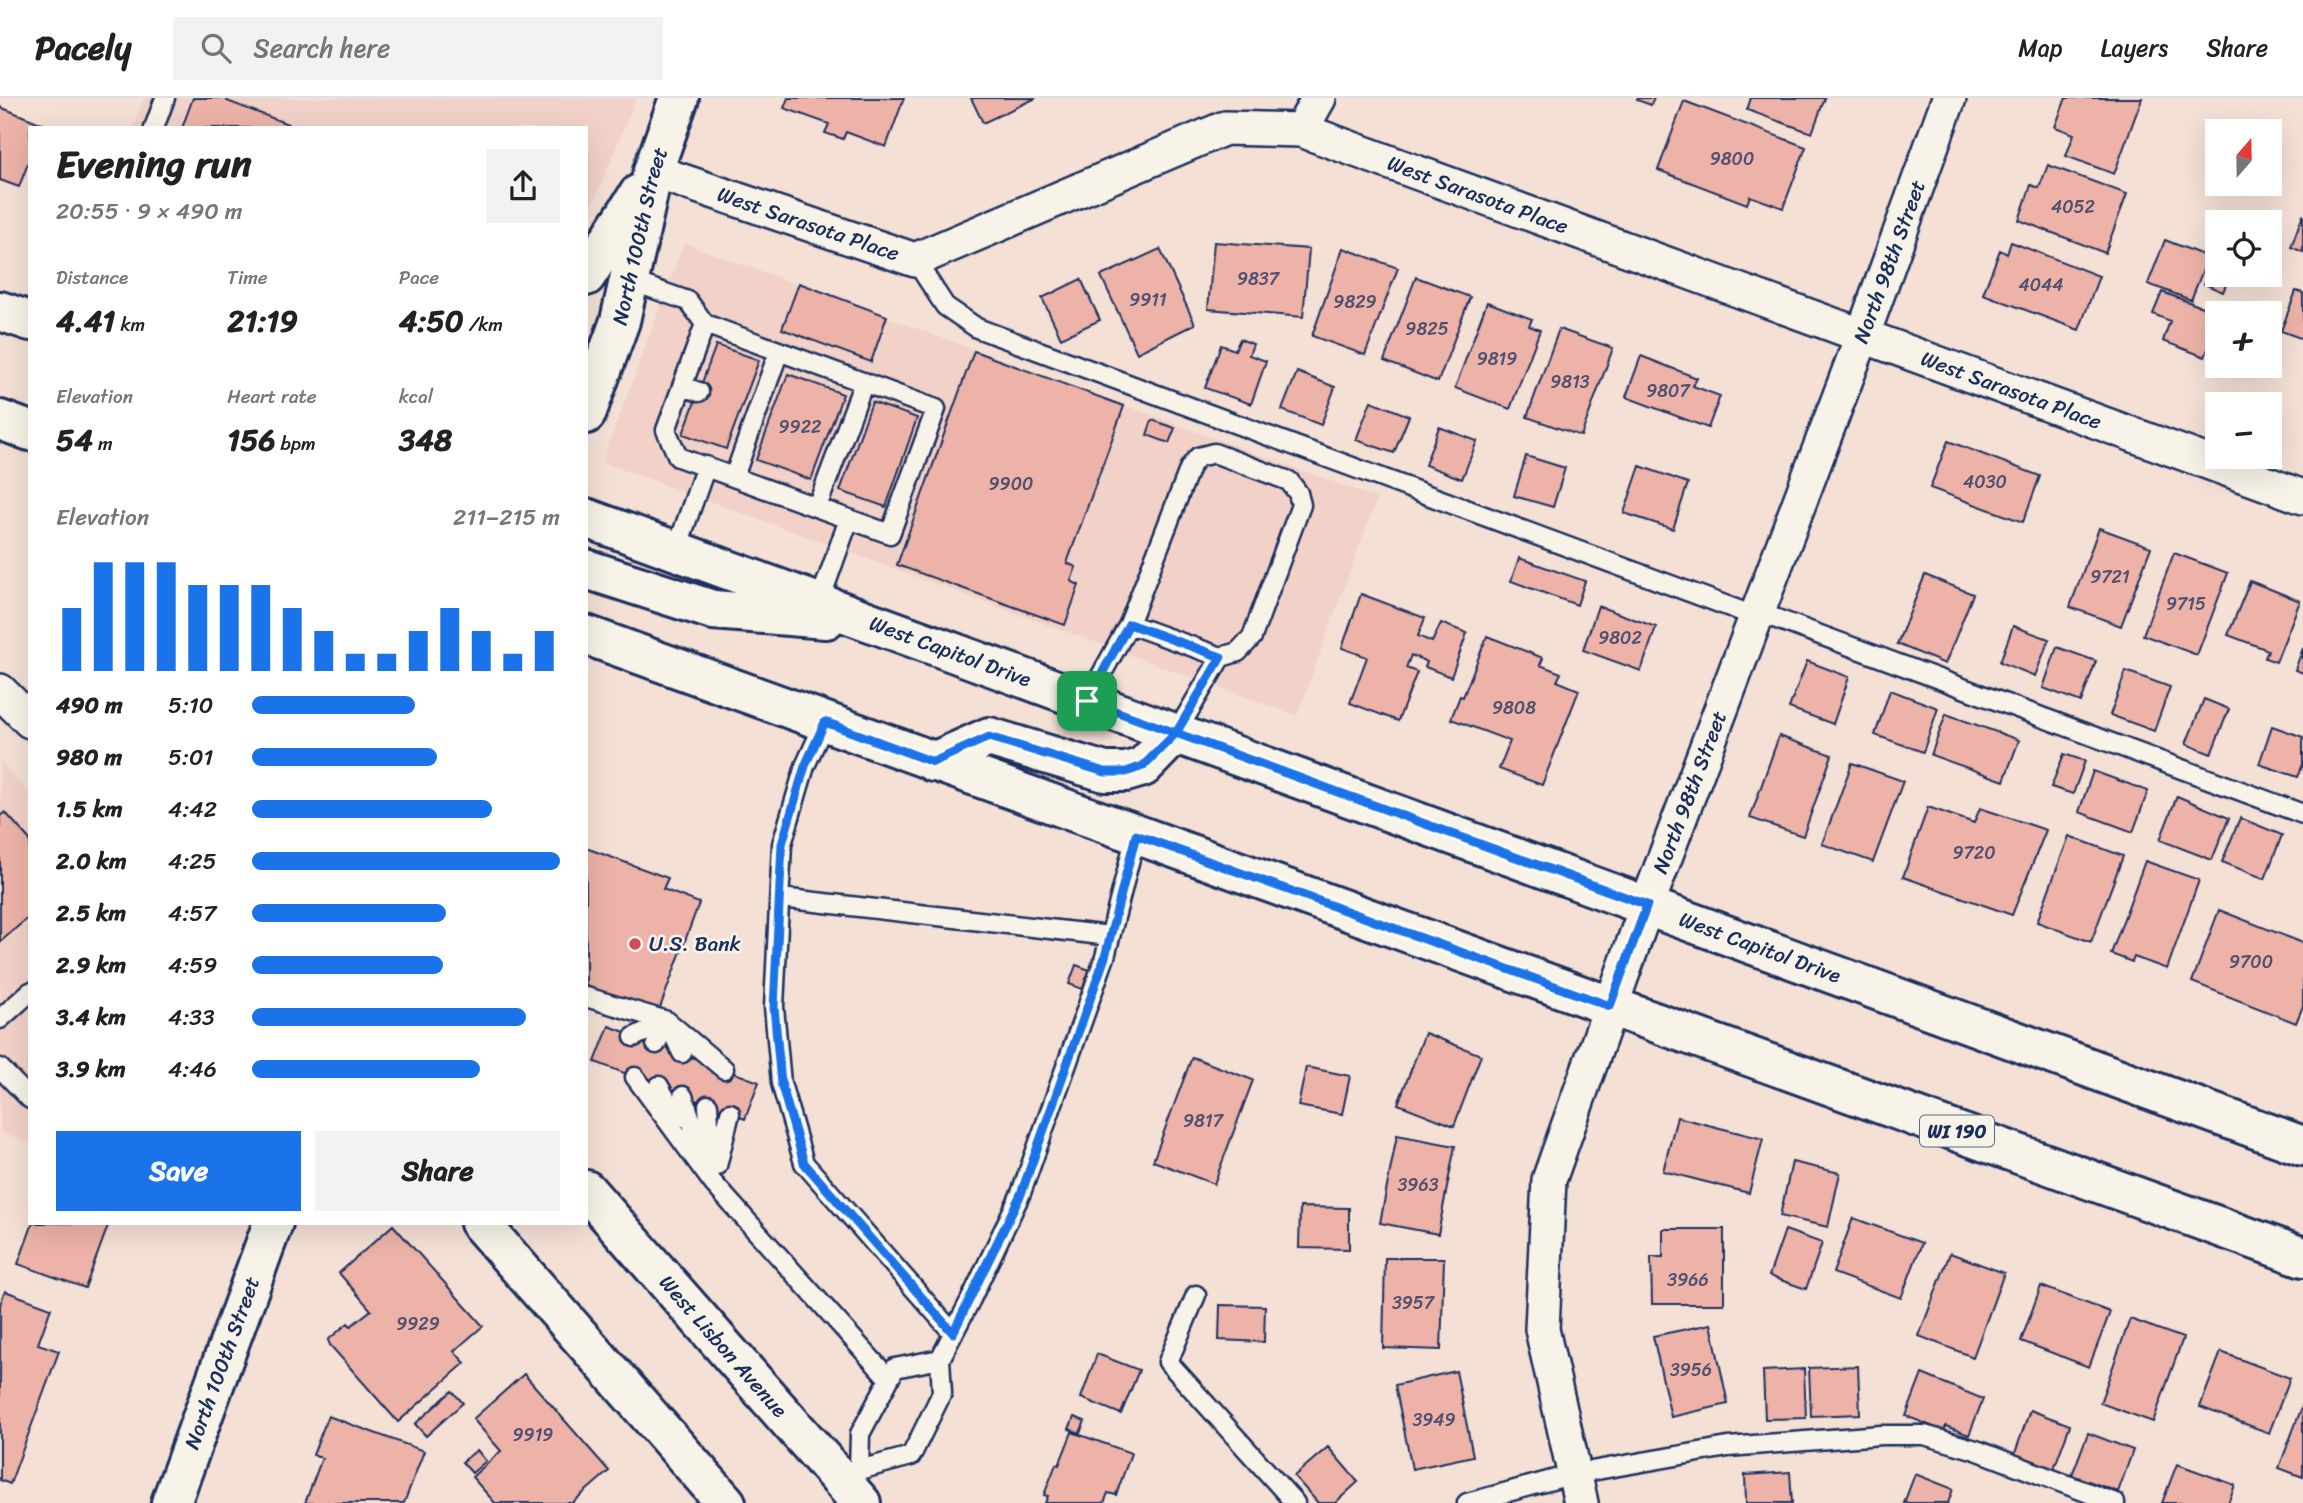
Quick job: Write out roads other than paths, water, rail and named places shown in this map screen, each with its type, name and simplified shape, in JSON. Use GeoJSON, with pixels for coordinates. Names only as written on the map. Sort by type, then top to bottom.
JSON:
{"type":"FeatureCollection","features":[{"type":"Feature","properties":{"kind":"main road","name":"North 100th Street"},"geometry":{"type":"LineString","coordinates":[[588,409],[620,321],[653,171],[679,98]]}},
{"type":"Feature","properties":{"kind":"main road"},"geometry":{"type":"LineString","coordinates":[[591,259],[653,171]]}},
{"type":"Feature","properties":{"kind":"main road"},"geometry":{"type":"LineString","coordinates":[[0,311],[28,320]]}},
{"type":"Feature","properties":{"kind":"main road"},"geometry":{"type":"LineString","coordinates":[[0,420],[28,430]]}},
{"type":"Feature","properties":{"kind":"main road","name":"West Capitol Drive"},"geometry":{"type":"LineString","coordinates":[[588,519],[2303,1146]]}},
{"type":"Feature","properties":{"kind":"main road"},"geometry":{"type":"LineString","coordinates":[[588,570],[713,610],[877,624]]}},
{"type":"Feature","properties":{"kind":"main road","name":"WI 190"},"geometry":{"type":"LineString","coordinates":[[588,636],[2303,1257]]}},
{"type":"Feature","properties":{"kind":"main road"},"geometry":{"type":"LineString","coordinates":[[933,762],[989,737],[1105,772],[1126,772],[1143,766],[1176,733]]}},
{"type":"Feature","properties":{"kind":"main road","name":"West Lisbon Avenue"},"geometry":{"type":"LineString","coordinates":[[588,1193],[856,1487]]}},
{"type":"Feature","properties":{"kind":"main road","name":"North 100th Street"},"geometry":{"type":"LineString","coordinates":[[171,1503],[270,1225]]}},
{"type":"Feature","properties":{"kind":"main road"},"geometry":{"type":"LineString","coordinates":[[482,1225],[726,1503]]}},
{"type":"Feature","properties":{"kind":"street"},"geometry":{"type":"LineString","coordinates":[[1301,130],[1319,98]]}},
{"type":"Feature","properties":{"kind":"street","name":"North 98th Street"},"geometry":{"type":"LineString","coordinates":[[1578,1488],[1542,1329],[1549,1180],[1647,905],[1862,337],[1949,98]]}},
{"type":"Feature","properties":{"kind":"street","name":"West Sarasota Place"},"geometry":{"type":"LineString","coordinates":[[653,171],[915,260],[1225,128],[1301,130],[2303,497]]}},
{"type":"Feature","properties":{"kind":"street"},"geometry":{"type":"LineString","coordinates":[[0,691],[28,719]]}},
{"type":"Feature","properties":{"kind":"lane"},"geometry":{"type":"LineString","coordinates":[[155,126],[165,98]]}},
{"type":"Feature","properties":{"kind":"lane"},"geometry":{"type":"LineString","coordinates":[[915,260],[945,306],[977,328],[2303,814]]}},
{"type":"Feature","properties":{"kind":"lane"},"geometry":{"type":"LineString","coordinates":[[628,280],[688,301],[705,324],[936,409],[906,468],[890,534],[678,457],[666,430],[690,389],[705,324]]}},
{"type":"Feature","properties":{"kind":"lane"},"geometry":{"type":"LineString","coordinates":[[734,477],[749,411],[779,351]]}},
{"type":"Feature","properties":{"kind":"lane"},"geometry":{"type":"LineString","coordinates":[[817,507],[848,447],[864,382]]}},
{"type":"Feature","properties":{"kind":"lane"},"geometry":{"type":"LineString","coordinates":[[1087,701],[1129,624],[1190,467],[1198,457],[1214,453],[1289,481],[1298,493],[1301,505],[1252,637],[1238,652],[1221,657],[1129,624]]}},
{"type":"Feature","properties":{"kind":"lane"},"geometry":{"type":"LineString","coordinates":[[676,551],[706,467]]}},
{"type":"Feature","properties":{"kind":"lane"},"geometry":{"type":"LineString","coordinates":[[819,603],[849,519]]}},
{"type":"Feature","properties":{"kind":"lane"},"geometry":{"type":"LineString","coordinates":[[1176,733],[1221,657]]}},
{"type":"Feature","properties":{"kind":"lane"},"geometry":{"type":"LineString","coordinates":[[825,722],[805,766],[782,844],[774,1007],[781,1083],[804,1163],[953,1333]]}},
{"type":"Feature","properties":{"kind":"lane"},"geometry":{"type":"LineString","coordinates":[[856,1487],[911,1456],[942,1393],[940,1359],[1021,1194],[1105,957],[1136,835]]}},
{"type":"Feature","properties":{"kind":"lane"},"geometry":{"type":"LineString","coordinates":[[781,898],[1110,936]]}},
{"type":"Feature","properties":{"kind":"lane"},"geometry":{"type":"LineString","coordinates":[[0,1019],[28,994]]}},
{"type":"Feature","properties":{"kind":"lane"},"geometry":{"type":"LineString","coordinates":[[588,998],[667,1021],[724,1069]]}},
{"type":"Feature","properties":{"kind":"lane"},"geometry":{"type":"LineString","coordinates":[[634,1037],[667,1021]]}},
{"type":"Feature","properties":{"kind":"lane"},"geometry":{"type":"LineString","coordinates":[[656,1044],[667,1021]]}},
{"type":"Feature","properties":{"kind":"lane"},"geometry":{"type":"LineString","coordinates":[[667,1021],[682,1053]]}},
{"type":"Feature","properties":{"kind":"lane"},"geometry":{"type":"LineString","coordinates":[[667,1021],[704,1062]]}},
{"type":"Feature","properties":{"kind":"lane"},"geometry":{"type":"LineString","coordinates":[[0,1068],[28,1097]]}},
{"type":"Feature","properties":{"kind":"lane"},"geometry":{"type":"LineString","coordinates":[[635,1077],[713,1183],[890,1379]]}},
{"type":"Feature","properties":{"kind":"lane"},"geometry":{"type":"LineString","coordinates":[[659,1086],[713,1183]]}},
{"type":"Feature","properties":{"kind":"lane"},"geometry":{"type":"LineString","coordinates":[[683,1096],[713,1183]]}},
{"type":"Feature","properties":{"kind":"lane"},"geometry":{"type":"LineString","coordinates":[[708,1105],[713,1183]]}},
{"type":"Feature","properties":{"kind":"lane"},"geometry":{"type":"LineString","coordinates":[[713,1183],[730,1113]]}},
{"type":"Feature","properties":{"kind":"lane"},"geometry":{"type":"LineString","coordinates":[[1196,1295],[1168,1362],[1295,1503]]}},
{"type":"Feature","properties":{"kind":"lane"},"geometry":{"type":"LineString","coordinates":[[856,1487],[860,1434],[895,1368],[940,1359]]}},
{"type":"Feature","properties":{"kind":"lane"},"geometry":{"type":"LineString","coordinates":[[1467,1503],[1578,1488],[1728,1447],[1924,1434],[1976,1450],[2115,1503]]}},
{"type":"Feature","properties":{"kind":"place","name":"U.S. Bank"},"geometry":{"type":"Point","coordinates":[635,944]}}]}
